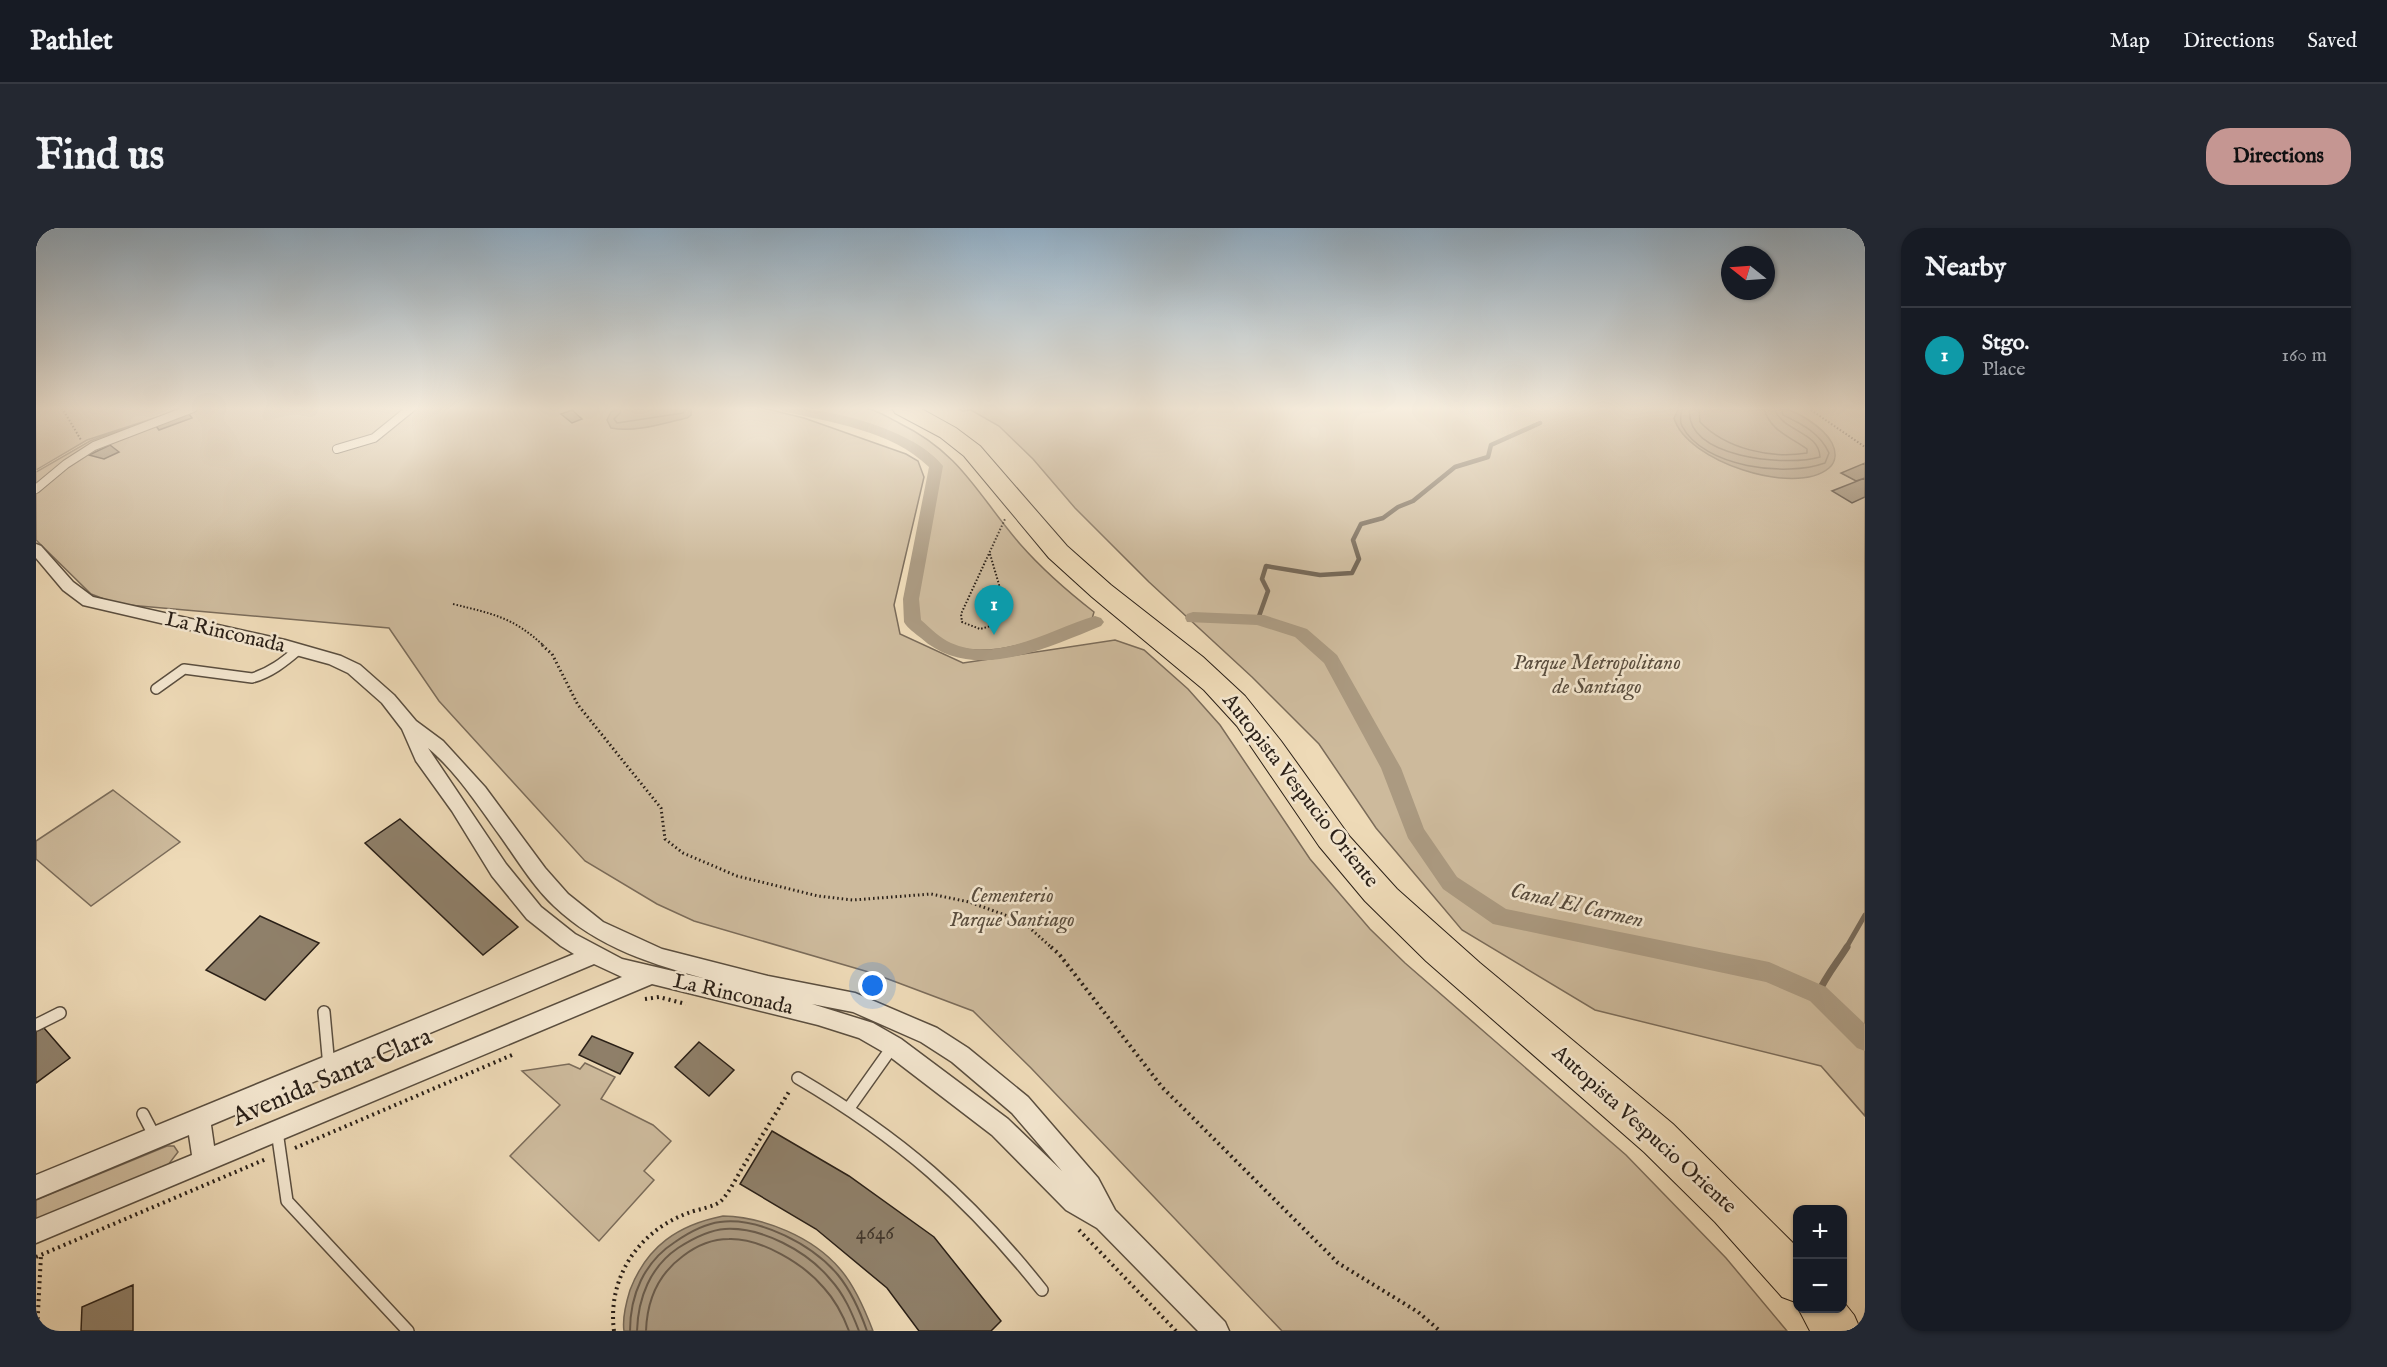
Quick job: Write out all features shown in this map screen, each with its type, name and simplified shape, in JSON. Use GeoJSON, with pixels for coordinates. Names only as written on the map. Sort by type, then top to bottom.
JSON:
{"type":"FeatureCollection","features":[{"type":"Feature","properties":{"kind":"highway","name":"Autopista Vespucio Oriente"},"geometry":{"type":"LineString","coordinates":[[980,459],[1030,522],[1069,563],[1209,678],[1250,722],[1334,841],[1386,900],[1447,958],[1645,1125],[1721,1199],[1793,1277]]}},
{"type":"Feature","properties":{"kind":"highway"},"geometry":{"type":"LineString","coordinates":[[1824,1313],[1838,1331]]}},
{"type":"Feature","properties":{"kind":"street","name":"La Rinconada"},"geometry":{"type":"LineString","coordinates":[[36,549],[68,586],[88,601],[298,650],[335,660],[354,669],[388,699],[410,726],[437,746],[479,792],[530,864],[561,900],[610,936],[662,958],[768,985],[855,1003],[900,1020],[929,1035],[960,1055],[1020,1104],[1090,1186],[1106,1219]]}},
{"type":"Feature","properties":{"kind":"street","name":"La Rinconada"},"geometry":{"type":"LineString","coordinates":[[410,726],[422,756],[458,806],[483,849],[519,897],[534,913],[568,940],[618,967],[818,1015],[865,1030],[892,1046],[1000,1127],[1075,1201],[1106,1219],[1216,1331]]}},
{"type":"Feature","properties":{"kind":"street"},"geometry":{"type":"LineString","coordinates":[[483,849],[509,833]]}},
{"type":"Feature","properties":{"kind":"street","name":"Avenida Santa Clara"},"geometry":{"type":"LineString","coordinates":[[36,1187],[594,955]]}},
{"type":"Feature","properties":{"kind":"street","name":"Avenida Santa Clara"},"geometry":{"type":"LineString","coordinates":[[36,1231],[651,975]]}},
{"type":"Feature","properties":{"kind":"street"},"geometry":{"type":"LineString","coordinates":[[1000,1127],[1020,1104]]}},
{"type":"Feature","properties":{"kind":"street"},"geometry":{"type":"LineString","coordinates":[[199,1120],[204,1161]]}},
{"type":"Feature","properties":{"kind":"lane"},"geometry":{"type":"LineString","coordinates":[[36,489],[76,459]]}},
{"type":"Feature","properties":{"kind":"lane"},"geometry":{"type":"LineString","coordinates":[[156,688],[184,669],[252,678],[261,676],[270,672],[298,650]]}},
{"type":"Feature","properties":{"kind":"lane"},"geometry":{"type":"LineString","coordinates":[[324,1012],[329,1066]]}},
{"type":"Feature","properties":{"kind":"lane"},"geometry":{"type":"LineString","coordinates":[[36,1025],[60,1013]]}},
{"type":"Feature","properties":{"kind":"lane"},"geometry":{"type":"LineString","coordinates":[[849,1108],[892,1046]]}},
{"type":"Feature","properties":{"kind":"lane"},"geometry":{"type":"LineString","coordinates":[[798,1078],[849,1108],[945,1180],[982,1217],[1042,1290]]}},
{"type":"Feature","properties":{"kind":"lane"},"geometry":{"type":"LineString","coordinates":[[143,1114],[155,1137]]}},
{"type":"Feature","properties":{"kind":"lane"},"geometry":{"type":"LineString","coordinates":[[277,1131],[287,1201],[408,1331]]}},
{"type":"Feature","properties":{"kind":"path"},"geometry":{"type":"LineString","coordinates":[[990,554],[1002,584],[1003,597],[998,624],[979,629],[969,628],[962,622],[961,614],[1005,519]]}},
{"type":"Feature","properties":{"kind":"path"},"geometry":{"type":"LineString","coordinates":[[453,604],[500,616],[526,629],[552,654],[578,705],[661,808],[665,839],[683,853],[737,876],[818,896],[853,900],[931,894],[969,902],[1022,921],[1059,954],[1162,1087],[1338,1263],[1418,1312],[1440,1331]]}},
{"type":"Feature","properties":{"kind":"path"},"geometry":{"type":"LineString","coordinates":[[634,1003],[659,997],[693,1006]]}},
{"type":"Feature","properties":{"kind":"path"},"geometry":{"type":"LineString","coordinates":[[37,1331],[38,1256],[516,1053]]}},
{"type":"Feature","properties":{"kind":"path"},"geometry":{"type":"LineString","coordinates":[[614,1331],[611,1313],[618,1284],[626,1261],[637,1245],[653,1230],[675,1217],[721,1202],[798,1078]]}},
{"type":"Feature","properties":{"kind":"green space"},"geometry":{"type":"Polygon","coordinates":[[[36,459],[54,459],[36,470],[36,459]]]}},
{"type":"Feature","properties":{"kind":"green space","name":"Cementerio Parque Santiago"},"geometry":{"type":"Polygon","coordinates":[[[58,459],[915,459],[924,477],[894,605],[900,634],[963,663],[1115,640],[1144,650],[1188,689],[1220,725],[1310,859],[1370,929],[1405,963],[1626,1155],[1726,1258],[1787,1331],[1282,1331],[1031,1068],[973,1011],[872,973],[694,921],[657,904],[585,861],[439,701],[389,628],[117,604],[91,594],[36,540],[36,472],[58,459]]]}},
{"type":"Feature","properties":{"kind":"green space"},"geometry":{"type":"Polygon","coordinates":[[[934,459],[951,459],[954,462],[1020,544],[1065,588],[1094,612],[1092,619],[1020,645],[982,650],[964,649],[948,644],[918,621],[916,599],[941,466],[934,459]]]}},
{"type":"Feature","properties":{"kind":"green space","name":"Parque Metropolitano de Santiago"},"geometry":{"type":"Polygon","coordinates":[[[1033,459],[1865,459],[1865,1116],[1821,1066],[1595,1010],[1462,930],[1376,828],[1319,744],[1075,508],[1033,459]]]}},
{"type":"Feature","properties":{"kind":"green space"},"geometry":{"type":"Polygon","coordinates":[[[113,790],[180,842],[91,906],[36,859],[36,841],[113,790]]]}},
{"type":"Feature","properties":{"kind":"green space"},"geometry":{"type":"Polygon","coordinates":[[[585,1063],[615,1077],[601,1099],[653,1125],[671,1141],[644,1171],[654,1180],[599,1241],[510,1156],[560,1105],[522,1071],[569,1064],[580,1069],[585,1063]]]}},
{"type":"Feature","properties":{"kind":"green space"},"geometry":{"type":"Polygon","coordinates":[[[167,1146],[174,1146],[178,1152],[168,1165],[36,1219],[36,1200],[167,1146]]]}},
{"type":"Feature","properties":{"kind":"water"},"geometry":{"type":"Polygon","coordinates":[[[1835,459],[1829,468],[1813,476],[1792,478],[1768,476],[1743,470],[1719,460],[1835,459]]]}},
{"type":"Feature","properties":{"kind":"water"},"geometry":{"type":"Polygon","coordinates":[[[723,1216],[755,1220],[771,1225],[802,1238],[816,1247],[840,1269],[850,1283],[873,1331],[624,1331],[624,1316],[630,1290],[645,1261],[666,1240],[678,1232],[692,1225],[723,1216]]]}},
{"type":"Feature","properties":{"kind":"building"},"geometry":{"type":"Polygon","coordinates":[[[1865,463],[1865,478],[1856,481],[1841,473],[1865,463]]]}},
{"type":"Feature","properties":{"kind":"building"},"geometry":{"type":"Polygon","coordinates":[[[1865,478],[1865,497],[1852,503],[1832,491],[1865,478]]]}},
{"type":"Feature","properties":{"kind":"building"},"geometry":{"type":"Polygon","coordinates":[[[400,819],[518,927],[483,955],[365,843],[400,819]]]}},
{"type":"Feature","properties":{"kind":"building"},"geometry":{"type":"Polygon","coordinates":[[[260,916],[319,943],[265,1000],[206,970],[260,916]]]}},
{"type":"Feature","properties":{"kind":"building"},"geometry":{"type":"Polygon","coordinates":[[[44,1028],[70,1058],[36,1083],[36,1031],[44,1028]]]}},
{"type":"Feature","properties":{"kind":"building"},"geometry":{"type":"Polygon","coordinates":[[[592,1036],[633,1053],[620,1074],[579,1055],[592,1036]]]}},
{"type":"Feature","properties":{"kind":"building"},"geometry":{"type":"Polygon","coordinates":[[[699,1042],[734,1070],[709,1096],[675,1067],[699,1042]]]}},
{"type":"Feature","properties":{"kind":"building"},"geometry":{"type":"Polygon","coordinates":[[[772,1131],[849,1176],[934,1237],[1001,1321],[991,1331],[919,1331],[887,1288],[816,1229],[740,1184],[772,1131]]]}},
{"type":"Feature","properties":{"kind":"building"},"geometry":{"type":"Polygon","coordinates":[[[133,1285],[133,1331],[81,1331],[82,1307],[133,1285]]]}},
{"type":"Feature","properties":{"kind":"waterway","name":"Canal El Carmen"},"geometry":{"type":"LineString","coordinates":[[929,459],[936,466],[911,599],[913,622],[946,648],[965,653],[984,654],[1022,649],[1095,622]]}},
{"type":"Feature","properties":{"kind":"waterway"},"geometry":{"type":"LineString","coordinates":[[1258,619],[1268,591],[1262,579],[1266,566],[1320,575],[1352,573],[1359,559],[1353,540],[1361,524],[1383,518],[1398,507],[1413,501],[1455,467],[1480,459]]}},
{"type":"Feature","properties":{"kind":"waterway","name":"Canal El Carmen"},"geometry":{"type":"LineString","coordinates":[[1193,618],[1258,619],[1301,633],[1331,659],[1391,768],[1415,832],[1450,883],[1501,917],[1769,972],[1818,994],[1865,1040]]}},
{"type":"Feature","properties":{"kind":"waterway"},"geometry":{"type":"LineString","coordinates":[[1846,948],[1865,915]]}},
{"type":"Feature","properties":{"kind":"waterway"},"geometry":{"type":"LineString","coordinates":[[1818,994],[1847,947]]}},
{"type":"Feature","properties":{"kind":"place","name":"Stgo."},"geometry":{"type":"Point","coordinates":[994,635]}}]}
